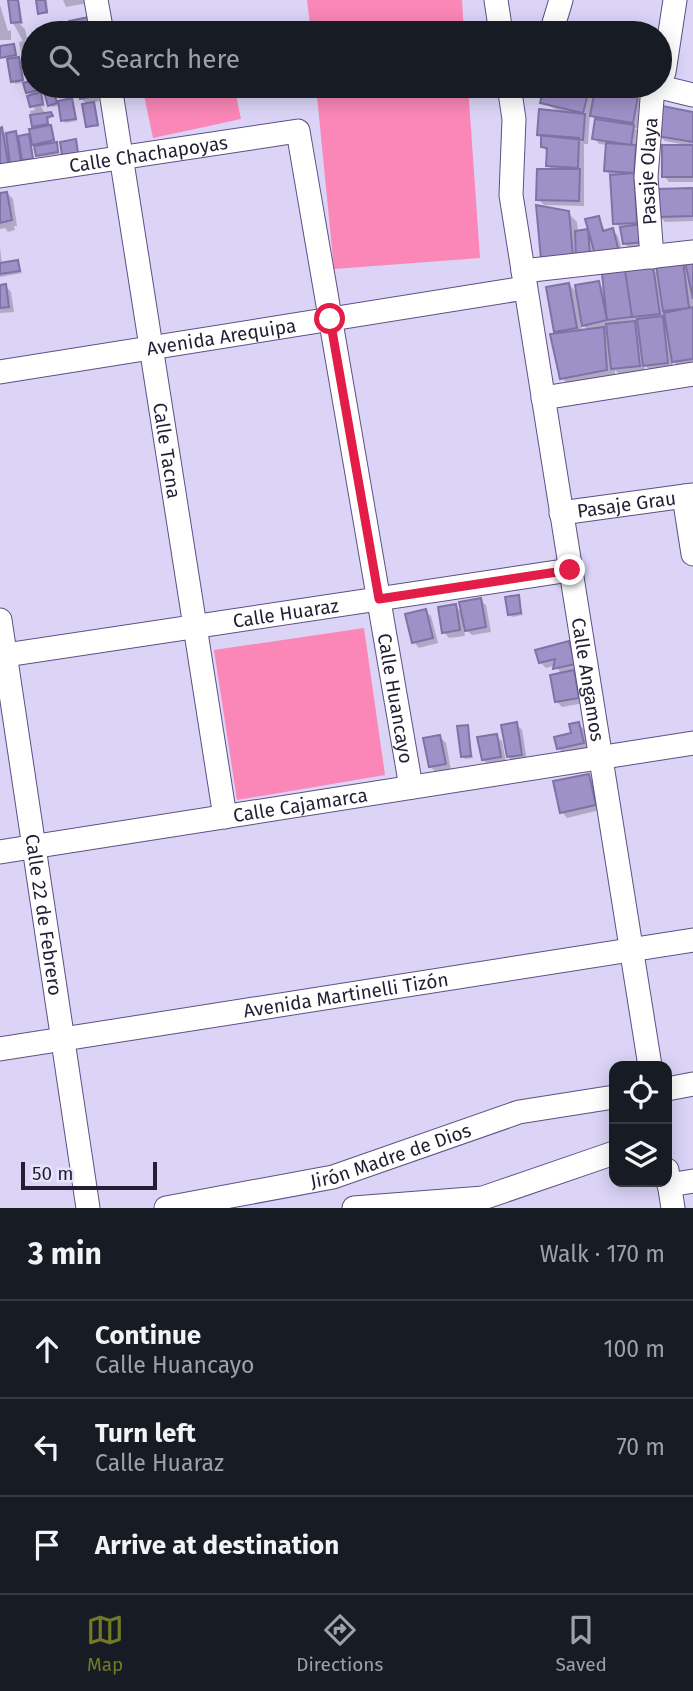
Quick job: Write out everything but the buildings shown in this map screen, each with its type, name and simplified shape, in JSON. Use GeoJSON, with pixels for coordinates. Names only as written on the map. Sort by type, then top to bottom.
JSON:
{"type":"FeatureCollection","features":[{"type":"Feature","properties":{"kind":"street"},"geometry":{"type":"LineString","coordinates":[[96,0],[100,21]]}},
{"type":"Feature","properties":{"kind":"street"},"geometry":{"type":"LineString","coordinates":[[496,0],[500,21]]}},
{"type":"Feature","properties":{"kind":"street"},"geometry":{"type":"LineString","coordinates":[[555,21],[561,0]]}},
{"type":"Feature","properties":{"kind":"street","name":"Pasaje Olaya"},"geometry":{"type":"LineString","coordinates":[[670,21],[675,0]]}},
{"type":"Feature","properties":{"kind":"street"},"geometry":{"type":"LineString","coordinates":[[672,78],[693,79]]}},
{"type":"Feature","properties":{"kind":"street"},"geometry":{"type":"LineString","coordinates":[[672,85],[693,95]]}},
{"type":"Feature","properties":{"kind":"street","name":"Calle Tacna"},"geometry":{"type":"LineString","coordinates":[[112,98],[225,817]]}},
{"type":"Feature","properties":{"kind":"street","name":"Calle Angamos"},"geometry":{"type":"LineString","coordinates":[[511,98],[514,120],[511,195],[649,1061]]}},
{"type":"Feature","properties":{"kind":"street"},"geometry":{"type":"LineString","coordinates":[[514,120],[518,98]]}},
{"type":"Feature","properties":{"kind":"street","name":"Pasaje Olaya"},"geometry":{"type":"LineString","coordinates":[[652,257],[646,177],[656,98]]}},
{"type":"Feature","properties":{"kind":"street","name":"Calle Chachapoyas"},"geometry":{"type":"LineString","coordinates":[[0,176],[298,131]]}},
{"type":"Feature","properties":{"kind":"street","name":"Calle Huancayo"},"geometry":{"type":"LineString","coordinates":[[298,131],[411,787]]}},
{"type":"Feature","properties":{"kind":"street","name":"Avenida Arequipa"},"geometry":{"type":"LineString","coordinates":[[0,372],[330,319],[524,280],[693,252]]}},
{"type":"Feature","properties":{"kind":"street"},"geometry":{"type":"LineString","coordinates":[[542,398],[693,374]]}},
{"type":"Feature","properties":{"kind":"street"},"geometry":{"type":"LineString","coordinates":[[688,496],[693,554]]}},
{"type":"Feature","properties":{"kind":"street","name":"Pasaje Grau"},"geometry":{"type":"LineString","coordinates":[[561,513],[688,496]]}},
{"type":"Feature","properties":{"kind":"street","name":"Calle Huaraz"},"geometry":{"type":"LineString","coordinates":[[3,656],[570,570]]}},
{"type":"Feature","properties":{"kind":"street","name":"Calle 22 de Febrero"},"geometry":{"type":"LineString","coordinates":[[0,620],[3,656],[88,1208]]}},
{"type":"Feature","properties":{"kind":"street","name":"Calle Cajamarca"},"geometry":{"type":"LineString","coordinates":[[0,852],[693,743]]}},
{"type":"Feature","properties":{"kind":"street","name":"Avenida Martinelli Tizón"},"geometry":{"type":"LineString","coordinates":[[0,1049],[693,940]]}},
{"type":"Feature","properties":{"kind":"street"},"geometry":{"type":"LineString","coordinates":[[672,1088],[693,1084]]}},
{"type":"Feature","properties":{"kind":"street","name":"Jirón Madre de Dios"},"geometry":{"type":"LineString","coordinates":[[166,1208],[332,1177],[519,1112],[609,1098]]}},
{"type":"Feature","properties":{"kind":"street"},"geometry":{"type":"LineString","coordinates":[[354,1208],[484,1203],[609,1155]]}},
{"type":"Feature","properties":{"kind":"street"},"geometry":{"type":"LineString","coordinates":[[672,1178],[693,1181]]}},
{"type":"Feature","properties":{"kind":"street"},"geometry":{"type":"LineString","coordinates":[[670,1187],[673,1208]]}},
{"type":"Feature","properties":{"kind":"shaded area"},"geometry":{"type":"Polygon","coordinates":[[[307,0],[462,0],[463,21],[310,21],[307,0]]]}},
{"type":"Feature","properties":{"kind":"shaded area"},"geometry":{"type":"Polygon","coordinates":[[[145,98],[237,98],[241,119],[153,138],[145,98]]]}},
{"type":"Feature","properties":{"kind":"shaded area"},"geometry":{"type":"Polygon","coordinates":[[[317,98],[469,98],[480,258],[334,269],[317,98]]]}},
{"type":"Feature","properties":{"kind":"shaded area"},"geometry":{"type":"Polygon","coordinates":[[[364,628],[385,775],[237,800],[214,650],[364,628]]]}},
{"type":"Feature","properties":{"kind":"route"},"geometry":{"type":"LineString","coordinates":[[330,319],[379,599],[570,570]]}}]}
